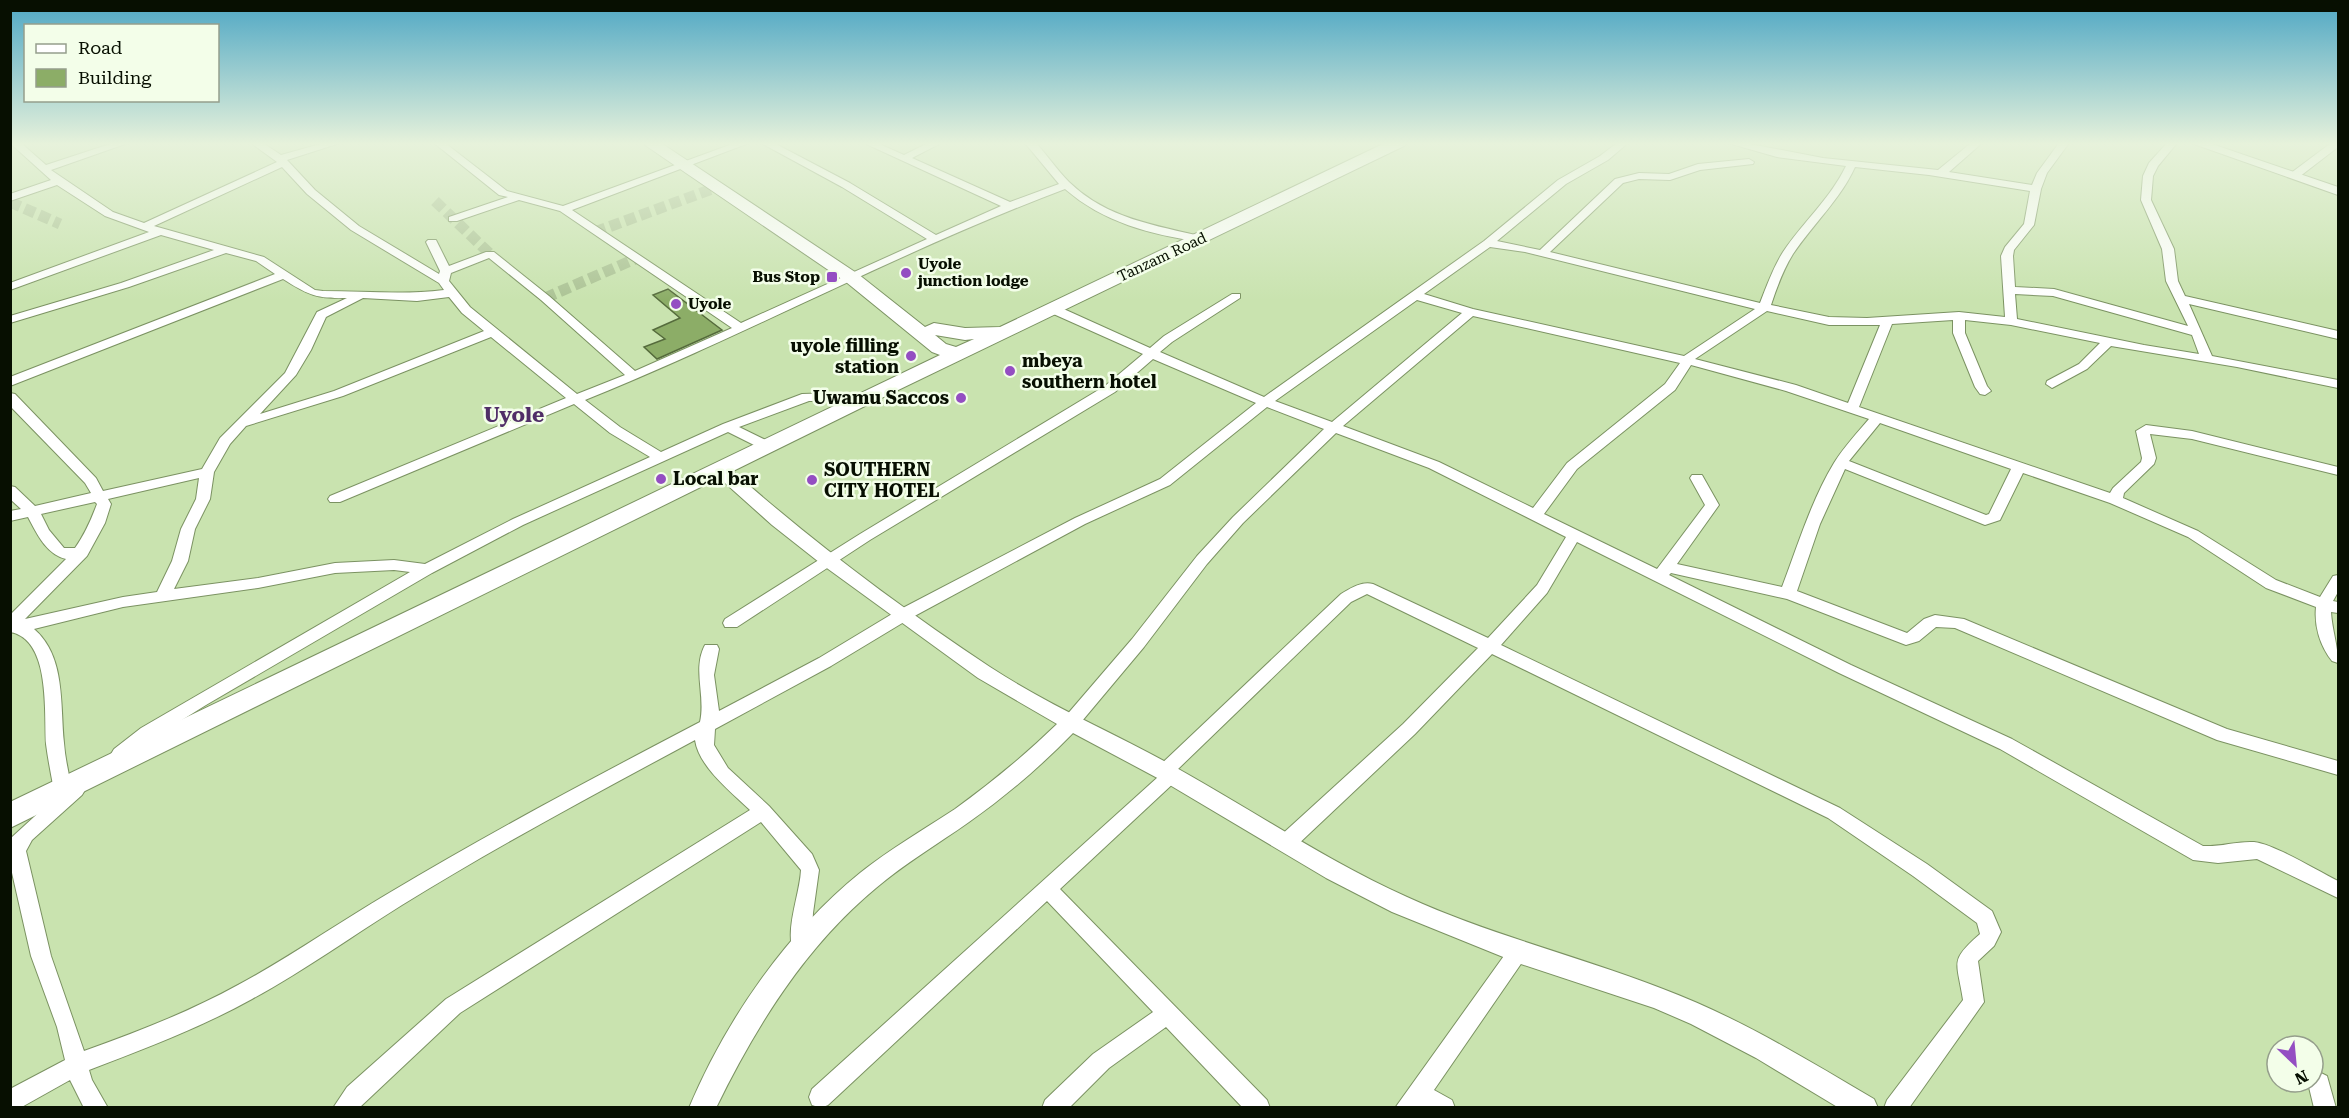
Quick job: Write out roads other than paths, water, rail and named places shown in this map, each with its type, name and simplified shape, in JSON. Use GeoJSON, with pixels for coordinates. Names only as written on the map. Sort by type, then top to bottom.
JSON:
{"type":"FeatureCollection","features":[{"type":"Feature","properties":{"kind":"highway"},"geometry":{"type":"LineString","coordinates":[[728,195],[930,333],[939,348],[962,353]]}},
{"type":"Feature","properties":{"kind":"highway","name":"Tanzam Road"},"geometry":{"type":"LineString","coordinates":[[10,816],[901,381],[1290,195]]}},
{"type":"Feature","properties":{"kind":"highway"},"geometry":{"type":"LineString","coordinates":[[930,333],[972,334],[1020,325]]}},
{"type":"Feature","properties":{"kind":"highway"},"geometry":{"type":"LineString","coordinates":[[901,381],[919,364],[928,345],[930,333]]}},
{"type":"Feature","properties":{"kind":"street"},"geometry":{"type":"LineString","coordinates":[[80,195],[109,214],[144,227],[260,259],[282,275],[317,294],[424,297],[452,293]]}},
{"type":"Feature","properties":{"kind":"street"},"geometry":{"type":"LineString","coordinates":[[144,227],[211,195]]}},
{"type":"Feature","properties":{"kind":"street"},"geometry":{"type":"LineString","coordinates":[[315,195],[355,228],[444,276]]}},
{"type":"Feature","properties":{"kind":"street"},"geometry":{"type":"LineString","coordinates":[[511,195],[564,208],[595,232],[742,329]]}},
{"type":"Feature","properties":{"kind":"street"},"geometry":{"type":"LineString","coordinates":[[564,208],[601,195]]}},
{"type":"Feature","properties":{"kind":"street"},"geometry":{"type":"LineString","coordinates":[[863,195],[936,240]]}},
{"type":"Feature","properties":{"kind":"street"},"geometry":{"type":"LineString","coordinates":[[986,195],[1010,206]]}},
{"type":"Feature","properties":{"kind":"street"},"geometry":{"type":"LineString","coordinates":[[335,499],[742,329],[1010,206],[1039,195]]}},
{"type":"Feature","properties":{"kind":"street"},"geometry":{"type":"LineString","coordinates":[[1079,195],[1112,218],[1164,233],[1200,239]]}},
{"type":"Feature","properties":{"kind":"street"},"geometry":{"type":"LineString","coordinates":[[10,1101],[78,1064],[168,1030],[244,993],[316,951],[447,868],[825,662],[903,615],[1080,521],[1165,482],[1266,402],[1488,243],[1546,195]]}},
{"type":"Feature","properties":{"kind":"street"},"geometry":{"type":"LineString","coordinates":[[1543,253],[1603,195]]}},
{"type":"Feature","properties":{"kind":"street"},"geometry":{"type":"LineString","coordinates":[[1536,514],[1572,466],[1670,387],[1696,351],[1722,337],[1764,308],[1777,273],[1789,252],[1835,195]]}},
{"type":"Feature","properties":{"kind":"street"},"geometry":{"type":"LineString","coordinates":[[2011,321],[2007,256],[2009,249],[2029,225],[2035,195]]}},
{"type":"Feature","properties":{"kind":"street"},"geometry":{"type":"LineString","coordinates":[[2146,195],[2157,231],[2168,249],[2172,281],[2207,358]]}},
{"type":"Feature","properties":{"kind":"street"},"geometry":{"type":"LineString","coordinates":[[453,219],[516,198]]}},
{"type":"Feature","properties":{"kind":"street"},"geometry":{"type":"LineString","coordinates":[[10,287],[161,231]]}},
{"type":"Feature","properties":{"kind":"street"},"geometry":{"type":"LineString","coordinates":[[432,242],[452,293],[466,310],[615,430],[661,458]]}},
{"type":"Feature","properties":{"kind":"street"},"geometry":{"type":"LineString","coordinates":[[1488,243],[1543,253],[1764,308],[1839,322],[1959,316],[2011,321],[2338,384]]}},
{"type":"Feature","properties":{"kind":"street"},"geometry":{"type":"LineString","coordinates":[[10,320],[125,285],[226,249]]}},
{"type":"Feature","properties":{"kind":"street"},"geometry":{"type":"LineString","coordinates":[[444,276],[490,254],[545,298],[633,376]]}},
{"type":"Feature","properties":{"kind":"street"},"geometry":{"type":"LineString","coordinates":[[10,381],[282,275]]}},
{"type":"Feature","properties":{"kind":"street"},"geometry":{"type":"LineString","coordinates":[[2010,290],[2054,293],[2196,332]]}},
{"type":"Feature","properties":{"kind":"street"},"geometry":{"type":"LineString","coordinates":[[163,596],[180,561],[188,529],[203,499],[207,471],[225,441],[290,375],[305,350],[321,315],[363,295]]}},
{"type":"Feature","properties":{"kind":"street"},"geometry":{"type":"LineString","coordinates":[[1414,295],[1471,312],[1639,348],[1791,388],[2115,500],[2193,534],[2271,584],[2331,606]]}},
{"type":"Feature","properties":{"kind":"street"},"geometry":{"type":"LineString","coordinates":[[731,623],[830,562],[865,537],[1110,389],[1178,332],[1236,296]]}},
{"type":"Feature","properties":{"kind":"street"},"geometry":{"type":"LineString","coordinates":[[2179,298],[2338,335]]}},
{"type":"Feature","properties":{"kind":"street"},"geometry":{"type":"LineString","coordinates":[[1053,309],[1266,402],[1434,465],[1575,534],[1664,572],[1834,663],[2006,744],[2200,854],[2218,855],[2253,850],[2261,852],[2338,890]]}},
{"type":"Feature","properties":{"kind":"street"},"geometry":{"type":"LineString","coordinates":[[702,1107],[735,1042],[801,947],[833,912],[867,881],[975,807],[1053,741],[1138,643],[1216,544],[1279,479],[1333,428],[1471,312]]}},
{"type":"Feature","properties":{"kind":"street"},"geometry":{"type":"LineString","coordinates":[[1959,316],[1959,333],[1981,387],[1985,391]]}},
{"type":"Feature","properties":{"kind":"street"},"geometry":{"type":"LineString","coordinates":[[1852,409],[1888,320]]}},
{"type":"Feature","properties":{"kind":"street"},"geometry":{"type":"LineString","coordinates":[[242,422],[271,416],[335,394],[493,332]]}},
{"type":"Feature","properties":{"kind":"street"},"geometry":{"type":"LineString","coordinates":[[2052,384],[2074,374],[2093,361],[2108,341]]}},
{"type":"Feature","properties":{"kind":"street"},"geometry":{"type":"LineString","coordinates":[[10,397],[25,416],[91,482],[104,504],[82,552],[14,627]]}},
{"type":"Feature","properties":{"kind":"street"},"geometry":{"type":"LineString","coordinates":[[97,1107],[82,1084],[67,1027],[41,956],[17,851],[18,844],[25,835],[135,742],[170,718],[427,569],[510,526],[728,428],[807,397],[835,397],[858,402]]}},
{"type":"Feature","properties":{"kind":"street"},"geometry":{"type":"LineString","coordinates":[[1790,594],[1809,533],[1841,463],[1877,418]]}},
{"type":"Feature","properties":{"kind":"street"},"geometry":{"type":"LineString","coordinates":[[728,428],[769,447]]}},
{"type":"Feature","properties":{"kind":"street"},"geometry":{"type":"LineString","coordinates":[[2115,500],[2118,491],[2147,464],[2149,458],[2143,431],[2146,429],[2192,435],[2338,471]]}},
{"type":"Feature","properties":{"kind":"street"},"geometry":{"type":"LineString","coordinates":[[1841,463],[1985,520],[1995,517],[2019,467]]}},
{"type":"Feature","properties":{"kind":"street"},"geometry":{"type":"LineString","coordinates":[[721,470],[778,522],[830,562],[994,678],[1168,773],[1286,843],[1392,901],[1518,952],[1658,998],[1700,1016],[1765,1049],[1865,1107]]}},
{"type":"Feature","properties":{"kind":"street"},"geometry":{"type":"LineString","coordinates":[[10,516],[207,471]]}},
{"type":"Feature","properties":{"kind":"street"},"geometry":{"type":"LineString","coordinates":[[1664,572],[1712,505],[1697,478]]}},
{"type":"Feature","properties":{"kind":"street"},"geometry":{"type":"LineString","coordinates":[[10,490],[32,512],[43,532],[59,552],[67,554],[82,552]]}},
{"type":"Feature","properties":{"kind":"street"},"geometry":{"type":"LineString","coordinates":[[1286,843],[1408,729],[1490,646],[1542,589],[1575,534]]}},
{"type":"Feature","properties":{"kind":"street"},"geometry":{"type":"LineString","coordinates":[[14,627],[99,606],[258,583],[335,568],[394,565],[427,569]]}},
{"type":"Feature","properties":{"kind":"street"},"geometry":{"type":"LineString","coordinates":[[1664,572],[1790,594],[1906,639],[1912,639],[1933,620],[1942,619],[1958,623],[2223,735],[2338,768]]}},
{"type":"Feature","properties":{"kind":"street"},"geometry":{"type":"LineString","coordinates":[[2338,580],[2325,629],[2333,651],[2338,657]]}},
{"type":"Feature","properties":{"kind":"street"},"geometry":{"type":"LineString","coordinates":[[820,1097],[1047,888],[1346,598],[1368,588],[1834,813],[1920,870],[1985,917],[1991,932],[1987,940],[1967,958],[1974,1002],[1894,1107]]}},
{"type":"Feature","properties":{"kind":"street"},"geometry":{"type":"LineString","coordinates":[[14,627],[34,635],[45,660],[54,704],[55,746],[63,790]]}},
{"type":"Feature","properties":{"kind":"street"},"geometry":{"type":"LineString","coordinates":[[711,649],[706,675],[711,709],[704,739],[711,758],[722,773],[763,811],[806,860],[810,870],[803,913],[801,947]]}},
{"type":"Feature","properties":{"kind":"street"},"geometry":{"type":"LineString","coordinates":[[344,1107],[453,1006],[763,811]]}},
{"type":"Feature","properties":{"kind":"street"},"geometry":{"type":"LineString","coordinates":[[1047,888],[1259,1107]]}},
{"type":"Feature","properties":{"kind":"street"},"geometry":{"type":"LineString","coordinates":[[1444,1107],[1413,1100],[1518,952]]}},
{"type":"Feature","properties":{"kind":"street"},"geometry":{"type":"LineString","coordinates":[[1053,1107],[1101,1061],[1167,1014]]}},
{"type":"Feature","properties":{"kind":"tunnel"},"geometry":{"type":"LineString","coordinates":[[595,232],[695,195]]}},
{"type":"Feature","properties":{"kind":"tunnel"},"geometry":{"type":"LineString","coordinates":[[435,201],[490,254]]}},
{"type":"Feature","properties":{"kind":"tunnel"},"geometry":{"type":"LineString","coordinates":[[10,202],[60,224]]}},
{"type":"Feature","properties":{"kind":"tunnel"},"geometry":{"type":"LineString","coordinates":[[545,298],[635,259]]}},
{"type":"Feature","properties":{"kind":"place","name":"Uyole junction lodge"},"geometry":{"type":"Point","coordinates":[906,273]}},
{"type":"Feature","properties":{"kind":"place","name":"Bus Stop"},"geometry":{"type":"Point","coordinates":[832,277]}},
{"type":"Feature","properties":{"kind":"place","name":"Uyole"},"geometry":{"type":"Point","coordinates":[676,304]}},
{"type":"Feature","properties":{"kind":"place","name":"uyole filling station"},"geometry":{"type":"Point","coordinates":[911,356]}},
{"type":"Feature","properties":{"kind":"place","name":"mbeya southern hotel"},"geometry":{"type":"Point","coordinates":[1010,371]}},
{"type":"Feature","properties":{"kind":"place","name":"Uwamu Saccos"},"geometry":{"type":"Point","coordinates":[961,398]}},
{"type":"Feature","properties":{"kind":"place","name":"Local bar"},"geometry":{"type":"Point","coordinates":[661,479]}},
{"type":"Feature","properties":{"kind":"place","name":"SOUTHERN CITY HOTEL"},"geometry":{"type":"Point","coordinates":[812,480]}},
{"type":"Feature","properties":{"kind":"district","name":"Uyole"},"geometry":{"type":"Point","coordinates":[514,415]}}]}
